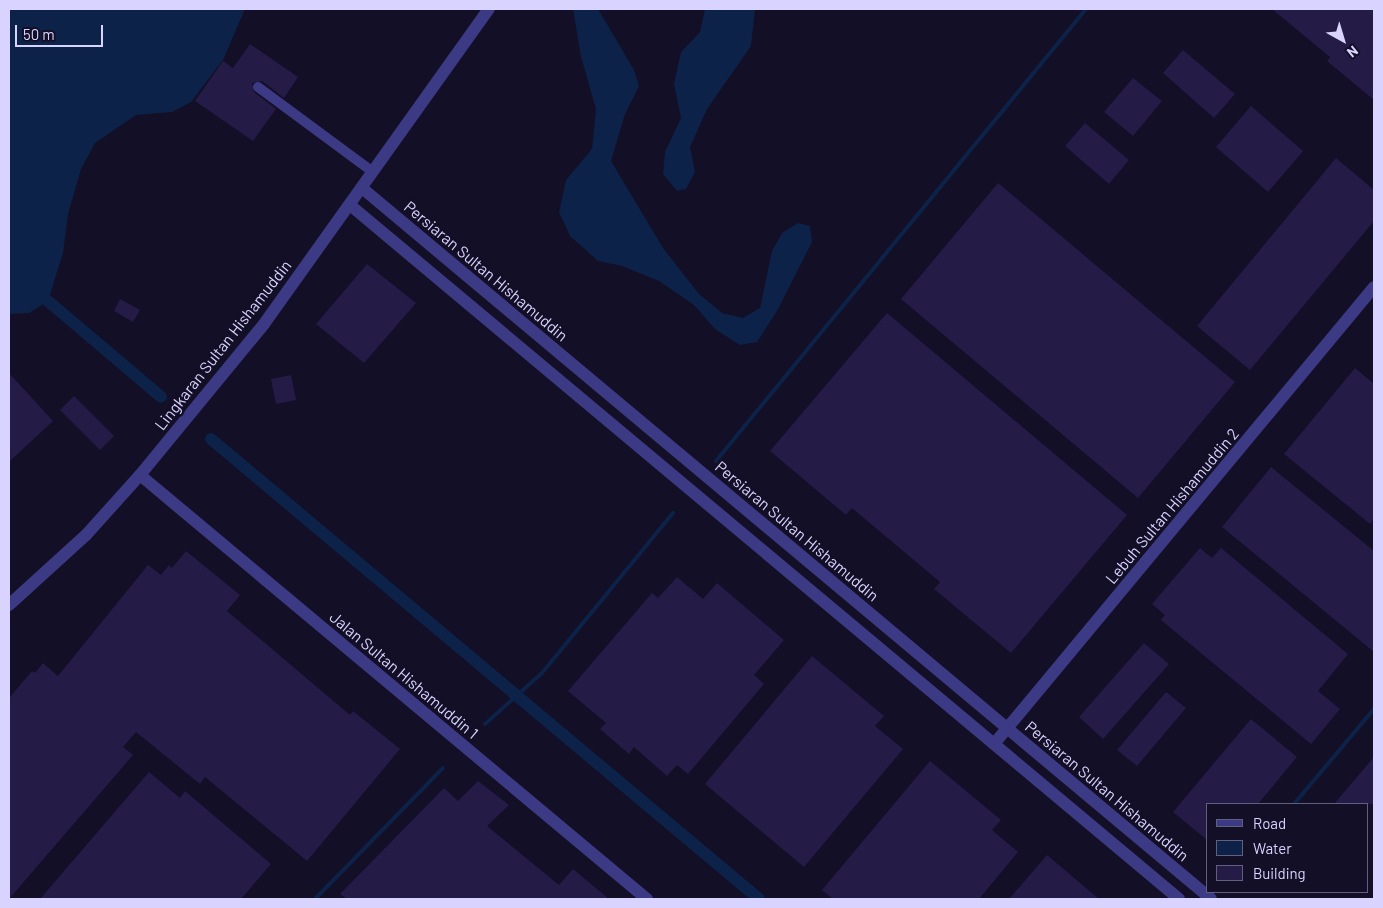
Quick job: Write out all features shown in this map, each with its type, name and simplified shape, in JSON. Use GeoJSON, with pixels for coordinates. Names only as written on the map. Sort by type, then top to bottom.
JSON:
{"type":"FeatureCollection","features":[{"type":"Feature","properties":{"kind":"street","name":"Lingkaran Sultan Hishamuddin"},"geometry":{"type":"LineString","coordinates":[[9,605],[86,535],[140,475],[264,324],[489,9]]}},
{"type":"Feature","properties":{"kind":"street"},"geometry":{"type":"LineString","coordinates":[[258,87],[372,172]]}},
{"type":"Feature","properties":{"kind":"street","name":"Persiaran Sultan Hishamuddin"},"geometry":{"type":"LineString","coordinates":[[362,188],[1211,899]]}},
{"type":"Feature","properties":{"kind":"street"},"geometry":{"type":"LineString","coordinates":[[350,205],[1179,899]]}},
{"type":"Feature","properties":{"kind":"street","name":"Lebuh Sultan Hishamuddin 2"},"geometry":{"type":"LineString","coordinates":[[994,744],[1374,287]]}},
{"type":"Feature","properties":{"kind":"street"},"geometry":{"type":"LineString","coordinates":[[537,361],[549,345]]}},
{"type":"Feature","properties":{"kind":"street","name":"Jalan Sultan Hishamuddin 1"},"geometry":{"type":"LineString","coordinates":[[140,475],[647,899]]}},
{"type":"Feature","properties":{"kind":"water"},"geometry":{"type":"Polygon","coordinates":[[[9,9],[245,9],[223,60],[191,102],[172,112],[136,115],[95,143],[81,169],[68,214],[63,253],[48,301],[29,313],[9,314],[9,9]]]}},
{"type":"Feature","properties":{"kind":"water"},"geometry":{"type":"Polygon","coordinates":[[[573,9],[598,9],[634,70],[639,86],[625,114],[611,161],[663,248],[699,294],[722,313],[743,318],[760,308],[772,251],[782,233],[798,223],[810,226],[812,242],[777,311],[757,342],[740,345],[715,329],[694,305],[659,281],[622,266],[598,261],[570,236],[559,212],[566,180],[592,149],[596,109],[581,57],[573,9]]]}},
{"type":"Feature","properties":{"kind":"water"},"geometry":{"type":"Polygon","coordinates":[[[705,9],[755,9],[751,46],[707,109],[690,147],[695,172],[686,189],[677,191],[663,174],[665,152],[681,118],[674,84],[681,52],[700,32],[705,9]]]}},
{"type":"Feature","properties":{"kind":"building"},"geometry":{"type":"Polygon","coordinates":[[[1272,9],[1374,9],[1374,100],[1327,61],[1330,57],[1272,9]]]}},
{"type":"Feature","properties":{"kind":"building"},"geometry":{"type":"Polygon","coordinates":[[[250,44],[298,77],[284,98],[262,81],[252,83],[254,92],[276,109],[253,141],[195,101],[223,61],[233,68],[250,44]]]}},
{"type":"Feature","properties":{"kind":"building"},"geometry":{"type":"Polygon","coordinates":[[[1183,50],[1235,94],[1214,118],[1163,73],[1183,50]]]}},
{"type":"Feature","properties":{"kind":"building"},"geometry":{"type":"Polygon","coordinates":[[[1133,78],[1162,101],[1133,136],[1104,112],[1133,78]]]}},
{"type":"Feature","properties":{"kind":"building"},"geometry":{"type":"Polygon","coordinates":[[[1251,106],[1303,151],[1268,192],[1216,147],[1251,106]]]}},
{"type":"Feature","properties":{"kind":"building"},"geometry":{"type":"Polygon","coordinates":[[[1085,123],[1129,160],[1109,184],[1065,146],[1085,123]]]}},
{"type":"Feature","properties":{"kind":"building"},"geometry":{"type":"Polygon","coordinates":[[[1336,158],[1374,190],[1374,221],[1250,370],[1197,326],[1336,158]]]}},
{"type":"Feature","properties":{"kind":"building"},"geometry":{"type":"Polygon","coordinates":[[[998,183],[1235,382],[1138,498],[901,299],[998,183]]]}},
{"type":"Feature","properties":{"kind":"building"},"geometry":{"type":"Polygon","coordinates":[[[367,264],[416,303],[364,363],[316,324],[367,264]]]}},
{"type":"Feature","properties":{"kind":"building"},"geometry":{"type":"Polygon","coordinates":[[[120,299],[140,310],[133,322],[114,311],[120,299]]]}},
{"type":"Feature","properties":{"kind":"building"},"geometry":{"type":"Polygon","coordinates":[[[887,313],[1127,515],[1011,653],[934,589],[940,582],[852,508],[846,515],[770,451],[887,313]]]}},
{"type":"Feature","properties":{"kind":"building"},"geometry":{"type":"Polygon","coordinates":[[[1355,368],[1374,384],[1374,519],[1370,524],[1284,454],[1355,368]]]}},
{"type":"Feature","properties":{"kind":"building"},"geometry":{"type":"Polygon","coordinates":[[[9,373],[53,421],[9,462],[9,373]]]}},
{"type":"Feature","properties":{"kind":"building"},"geometry":{"type":"Polygon","coordinates":[[[291,375],[296,400],[276,404],[271,379],[291,375]]]}},
{"type":"Feature","properties":{"kind":"building"},"geometry":{"type":"Polygon","coordinates":[[[74,396],[114,436],[100,450],[60,410],[74,396]]]}},
{"type":"Feature","properties":{"kind":"building"},"geometry":{"type":"Polygon","coordinates":[[[1271,467],[1374,551],[1374,652],[1222,527],[1271,467]]]}},
{"type":"Feature","properties":{"kind":"building"},"geometry":{"type":"Polygon","coordinates":[[[1200,548],[1212,558],[1221,548],[1348,654],[1318,691],[1340,709],[1311,744],[1161,620],[1165,615],[1152,604],[1200,548]]]}},
{"type":"Feature","properties":{"kind":"building"},"geometry":{"type":"Polygon","coordinates":[[[186,551],[240,595],[227,611],[350,715],[353,711],[400,749],[307,861],[205,777],[200,784],[136,732],[123,747],[133,755],[9,899],[9,698],[32,671],[35,673],[43,663],[58,676],[148,565],[161,575],[169,565],[172,568],[186,551]]]}},
{"type":"Feature","properties":{"kind":"building"},"geometry":{"type":"Polygon","coordinates":[[[677,577],[703,599],[717,583],[784,640],[754,675],[764,684],[688,774],[677,765],[667,776],[634,747],[629,754],[600,729],[606,723],[568,691],[652,593],[658,598],[677,577]]]}},
{"type":"Feature","properties":{"kind":"building"},"geometry":{"type":"Polygon","coordinates":[[[1144,643],[1169,664],[1103,739],[1079,717],[1144,643]]]}},
{"type":"Feature","properties":{"kind":"building"},"geometry":{"type":"Polygon","coordinates":[[[812,656],[884,716],[875,726],[903,749],[804,867],[705,784],[812,656]]]}},
{"type":"Feature","properties":{"kind":"building"},"geometry":{"type":"Polygon","coordinates":[[[1166,692],[1186,708],[1137,766],[1117,750],[1166,692]]]}},
{"type":"Feature","properties":{"kind":"building"},"geometry":{"type":"Polygon","coordinates":[[[1251,719],[1297,757],[1259,803],[1206,803],[1206,839],[1173,812],[1251,719]]]}},
{"type":"Feature","properties":{"kind":"building"},"geometry":{"type":"Polygon","coordinates":[[[1374,757],[1374,804],[1335,803],[1374,757]]]}},
{"type":"Feature","properties":{"kind":"building"},"geometry":{"type":"Polygon","coordinates":[[[930,761],[1001,820],[992,830],[1018,852],[979,899],[833,899],[822,890],[930,761]]]}},
{"type":"Feature","properties":{"kind":"building"},"geometry":{"type":"Polygon","coordinates":[[[149,772],[180,798],[185,791],[271,864],[241,899],[40,899],[149,772]]]}},
{"type":"Feature","properties":{"kind":"building"},"geometry":{"type":"Polygon","coordinates":[[[478,781],[509,805],[487,826],[559,885],[573,869],[609,899],[347,899],[340,894],[444,788],[458,801],[478,781]]]}},
{"type":"Feature","properties":{"kind":"building"},"geometry":{"type":"Polygon","coordinates":[[[1047,855],[1099,899],[1009,899],[1047,855]]]}},
{"type":"Feature","properties":{"kind":"waterway"},"geometry":{"type":"LineString","coordinates":[[716,461],[1086,9]]}},
{"type":"Feature","properties":{"kind":"waterway"},"geometry":{"type":"LineString","coordinates":[[48,301],[161,397]]}},
{"type":"Feature","properties":{"kind":"waterway"},"geometry":{"type":"LineString","coordinates":[[211,439],[759,899]]}},
{"type":"Feature","properties":{"kind":"waterway"},"geometry":{"type":"LineString","coordinates":[[485,724],[542,673],[673,513]]}},
{"type":"Feature","properties":{"kind":"waterway"},"geometry":{"type":"LineString","coordinates":[[1295,803],[1374,709]]}},
{"type":"Feature","properties":{"kind":"waterway"},"geometry":{"type":"LineString","coordinates":[[315,899],[443,768]]}}]}
